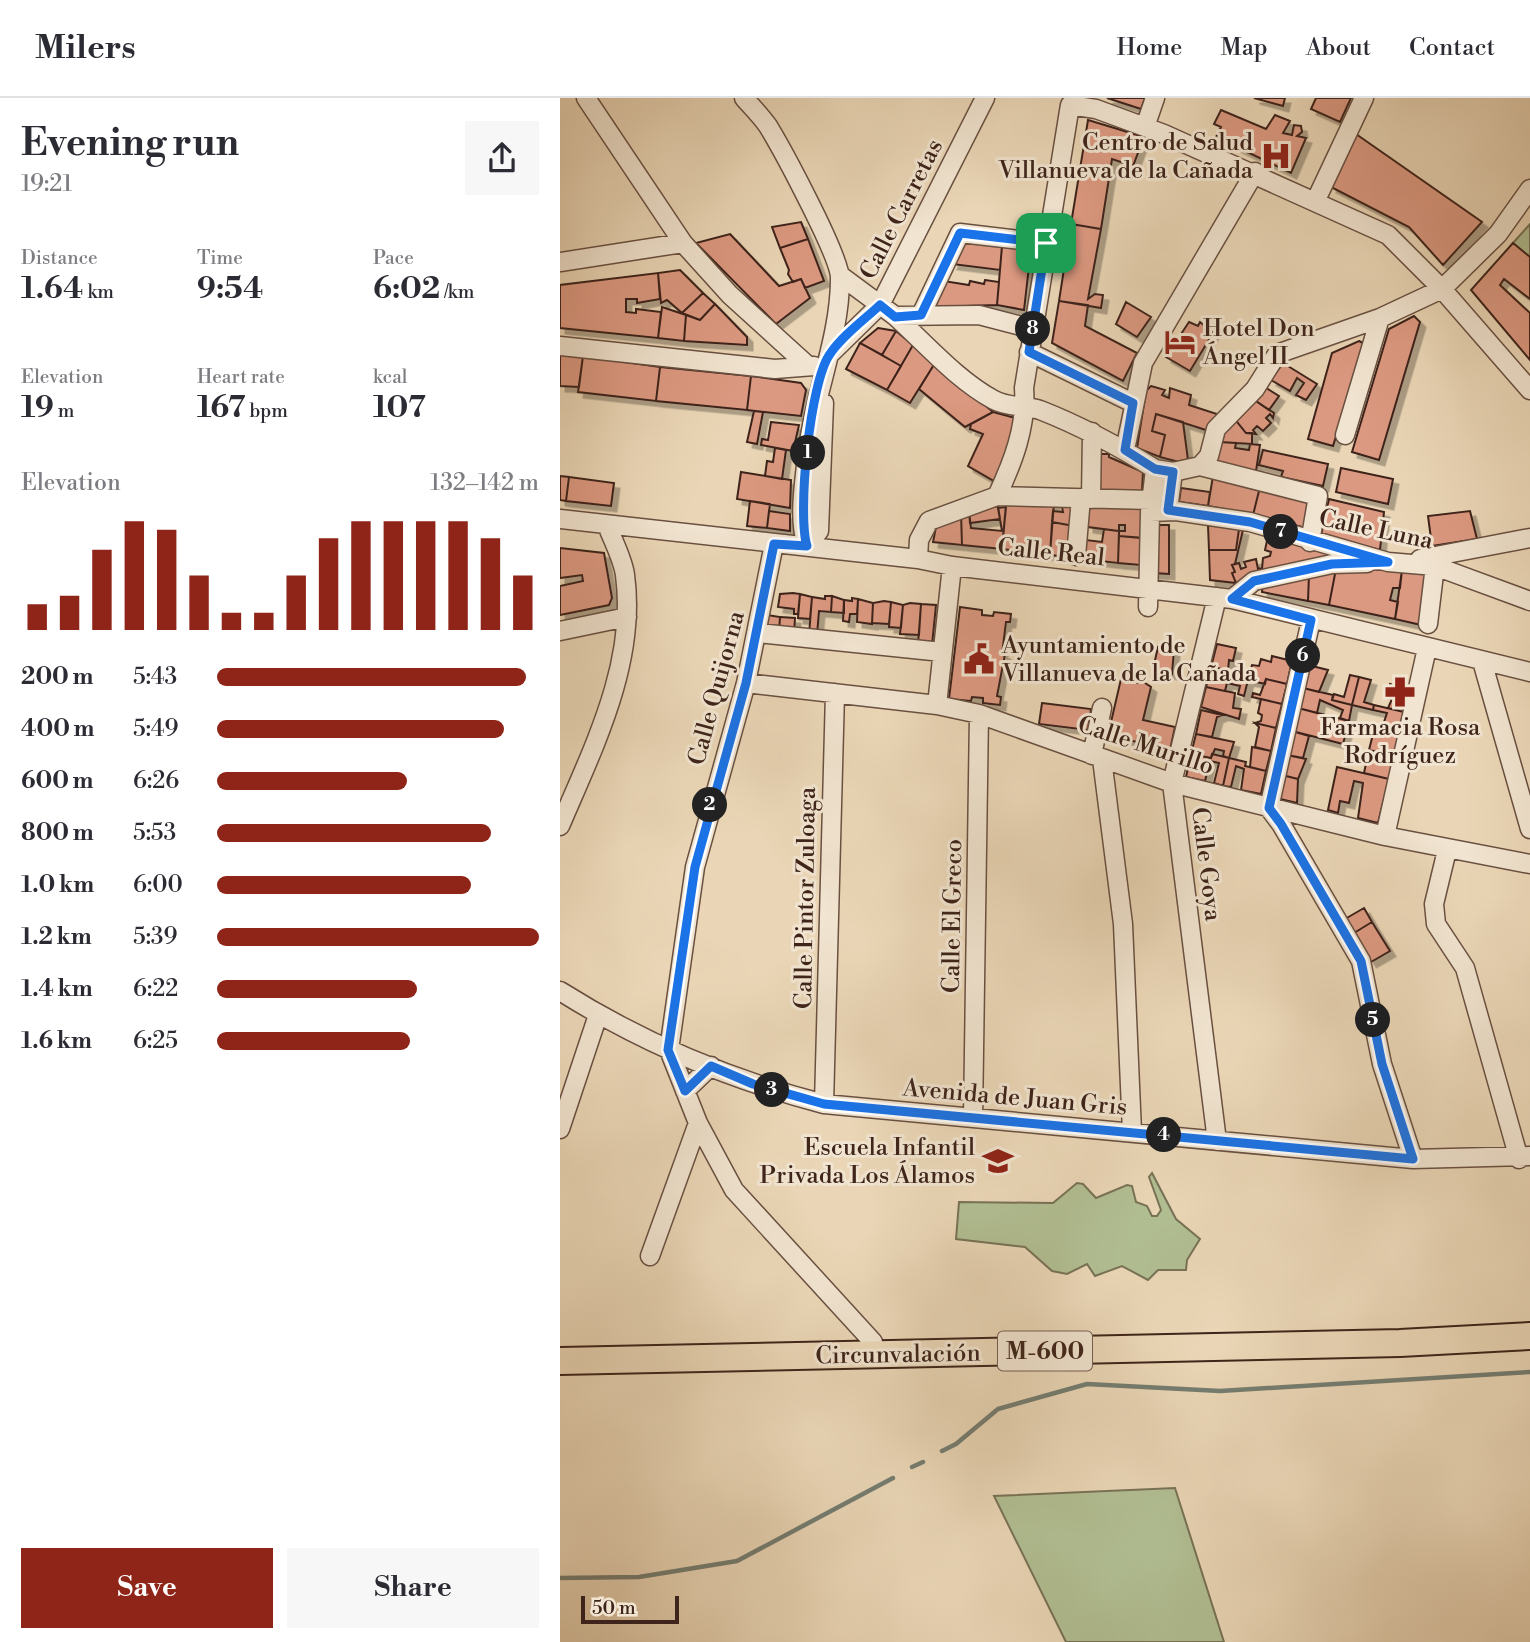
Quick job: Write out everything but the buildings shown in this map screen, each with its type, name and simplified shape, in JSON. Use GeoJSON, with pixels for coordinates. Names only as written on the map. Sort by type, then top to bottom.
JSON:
{"type":"FeatureCollection","features":[{"type":"Feature","properties":{"kind":"highway","name":"Circunvalación"},"geometry":{"type":"LineString","coordinates":[[560,1361],[1400,1343],[1530,1336]]}},
{"type":"Feature","properties":{"kind":"street"},"geometry":{"type":"LineString","coordinates":[[586,98],[683,243],[773,336],[820,362]]}},
{"type":"Feature","properties":{"kind":"street"},"geometry":{"type":"LineString","coordinates":[[744,98],[769,128],[815,217],[841,276],[895,317],[972,385],[999,402],[1026,409],[1036,408],[1092,432],[1155,469],[1173,472],[1200,466],[1318,496],[1310,542]]}},
{"type":"Feature","properties":{"kind":"street","name":"Calle Carretas"},"geometry":{"type":"LineString","coordinates":[[820,362],[880,305],[985,98]]}},
{"type":"Feature","properties":{"kind":"street"},"geometry":{"type":"LineString","coordinates":[[1145,127],[1156,98]]}},
{"type":"Feature","properties":{"kind":"street"},"geometry":{"type":"LineString","coordinates":[[1316,200],[1364,98]]}},
{"type":"Feature","properties":{"kind":"street"},"geometry":{"type":"LineString","coordinates":[[918,559],[919,540],[929,521],[997,496],[1013,462],[1026,409],[1024,388],[1046,243],[1079,103],[1255,172],[1388,235],[1442,289],[1530,390]]}},
{"type":"Feature","properties":{"kind":"street"},"geometry":{"type":"LineString","coordinates":[[1125,450],[1143,363],[1255,172]]}},
{"type":"Feature","properties":{"kind":"street"},"geometry":{"type":"LineString","coordinates":[[1200,466],[1209,456],[1216,429],[1255,389],[1277,354],[1380,318],[1442,289],[1498,234],[1530,189]]}},
{"type":"Feature","properties":{"kind":"street"},"geometry":{"type":"LineString","coordinates":[[921,315],[960,233],[1046,243]]}},
{"type":"Feature","properties":{"kind":"street"},"geometry":{"type":"LineString","coordinates":[[560,262],[683,243]]}},
{"type":"Feature","properties":{"kind":"street"},"geometry":{"type":"LineString","coordinates":[[807,546],[802,530],[805,475],[820,362],[841,276]]}},
{"type":"Feature","properties":{"kind":"street"},"geometry":{"type":"LineString","coordinates":[[895,317],[979,315],[1033,329]]}},
{"type":"Feature","properties":{"kind":"street"},"geometry":{"type":"LineString","coordinates":[[1345,435],[1380,318]]}},
{"type":"Feature","properties":{"kind":"street"},"geometry":{"type":"LineString","coordinates":[[773,336],[775,369]]}},
{"type":"Feature","properties":{"kind":"street"},"geometry":{"type":"LineString","coordinates":[[560,346],[775,369],[820,362]]}},
{"type":"Feature","properties":{"kind":"street"},"geometry":{"type":"LineString","coordinates":[[1029,352],[1133,403]]}},
{"type":"Feature","properties":{"kind":"street"},"geometry":{"type":"LineString","coordinates":[[1076,556],[1086,498],[1092,432]]}},
{"type":"Feature","properties":{"kind":"street"},"geometry":{"type":"LineString","coordinates":[[1149,607],[1147,588],[1157,507],[1155,469]]}},
{"type":"Feature","properties":{"kind":"street"},"geometry":{"type":"LineString","coordinates":[[1157,507],[1173,472]]}},
{"type":"Feature","properties":{"kind":"street","name":"Calle Luna"},"geometry":{"type":"LineString","coordinates":[[997,496],[1086,498],[1250,522],[1310,542],[1388,562],[1436,561],[1530,601]]}},
{"type":"Feature","properties":{"kind":"street","name":"Calle Real"},"geometry":{"type":"LineString","coordinates":[[560,519],[918,559],[952,566],[1225,598],[1530,672]]}},
{"type":"Feature","properties":{"kind":"street"},"geometry":{"type":"LineString","coordinates":[[560,826],[567,789],[613,697],[627,617],[625,573],[607,525]]}},
{"type":"Feature","properties":{"kind":"street"},"geometry":{"type":"LineString","coordinates":[[1428,624],[1436,561],[1530,538]]}},
{"type":"Feature","properties":{"kind":"street","name":"Calle Quijorna"},"geometry":{"type":"LineString","coordinates":[[668,1050],[695,867],[746,683],[774,544]]}},
{"type":"Feature","properties":{"kind":"street"},"geometry":{"type":"LineString","coordinates":[[1225,598],[1254,581],[1332,564],[1388,562]]}},
{"type":"Feature","properties":{"kind":"street"},"geometry":{"type":"LineString","coordinates":[[937,705],[952,566]]}},
{"type":"Feature","properties":{"kind":"street","name":"Calle Goya"},"geometry":{"type":"LineString","coordinates":[[1217,1141],[1172,783],[1225,598]]}},
{"type":"Feature","properties":{"kind":"street"},"geometry":{"type":"LineString","coordinates":[[560,631],[627,617]]}},
{"type":"Feature","properties":{"kind":"street"},"geometry":{"type":"LineString","coordinates":[[1311,620],[1269,808],[1361,961],[1382,1064],[1413,1159]]}},
{"type":"Feature","properties":{"kind":"street"},"geometry":{"type":"LineString","coordinates":[[758,633],[942,652]]}},
{"type":"Feature","properties":{"kind":"street"},"geometry":{"type":"LineString","coordinates":[[1385,836],[1427,648]]}},
{"type":"Feature","properties":{"kind":"street"},"geometry":{"type":"LineString","coordinates":[[1482,661],[1530,829]]}},
{"type":"Feature","properties":{"kind":"street","name":"Calle Murillo"},"geometry":{"type":"LineString","coordinates":[[746,683],[937,705],[979,714],[1172,783],[1385,836],[1530,864]]}},
{"type":"Feature","properties":{"kind":"street","name":"Calle Pintor Zuloaga"},"geometry":{"type":"LineString","coordinates":[[824,1104],[835,693]]}},
{"type":"Feature","properties":{"kind":"street"},"geometry":{"type":"LineString","coordinates":[[1018,707],[1018,726]]}},
{"type":"Feature","properties":{"kind":"street"},"geometry":{"type":"LineString","coordinates":[[1102,708],[1097,757],[1123,924],[1132,1132]]}},
{"type":"Feature","properties":{"kind":"street","name":"Calle El Greco"},"geometry":{"type":"LineString","coordinates":[[972,1118],[979,714]]}},
{"type":"Feature","properties":{"kind":"street"},"geometry":{"type":"LineString","coordinates":[[1447,850],[1434,904],[1436,924],[1465,968],[1524,1157]]}},
{"type":"Feature","properties":{"kind":"street","name":"Avenida de Juan Gris"},"geometry":{"type":"LineString","coordinates":[[560,991],[598,1015],[668,1050],[753,1084],[824,1104],[1413,1159],[1524,1157]]}},
{"type":"Feature","properties":{"kind":"street"},"geometry":{"type":"LineString","coordinates":[[560,1129],[598,1015]]}},
{"type":"Feature","properties":{"kind":"street"},"geometry":{"type":"LineString","coordinates":[[668,1050],[698,1123],[734,1190],[873,1342]]}},
{"type":"Feature","properties":{"kind":"street"},"geometry":{"type":"LineString","coordinates":[[685,1091],[711,1066]]}},
{"type":"Feature","properties":{"kind":"street"},"geometry":{"type":"LineString","coordinates":[[650,1256],[698,1123]]}},
{"type":"Feature","properties":{"kind":"green space"},"geometry":{"type":"Polygon","coordinates":[[[1530,224],[1530,257],[1513,243],[1530,224]]]}},
{"type":"Feature","properties":{"kind":"green space"},"geometry":{"type":"Polygon","coordinates":[[[1152,1173],[1176,1219],[1200,1239],[1187,1260],[1186,1270],[1158,1270],[1148,1280],[1122,1266],[1095,1276],[1087,1264],[1067,1274],[1052,1271],[1025,1247],[956,1239],[959,1202],[1053,1203],[1077,1183],[1083,1184],[1096,1198],[1127,1185],[1132,1186],[1136,1202],[1147,1206],[1152,1216],[1157,1216],[1161,1210],[1149,1177],[1152,1173]]]}},
{"type":"Feature","properties":{"kind":"green space"},"geometry":{"type":"Polygon","coordinates":[[[1175,1488],[1224,1642],[1066,1642],[994,1496],[1175,1488]]]}},
{"type":"Feature","properties":{"kind":"waterway"},"geometry":{"type":"LineString","coordinates":[[942,1451],[956,1444],[998,1409],[1087,1384],[1220,1391],[1530,1372]]}},
{"type":"Feature","properties":{"kind":"waterway"},"geometry":{"type":"LineString","coordinates":[[912,1467],[923,1462]]}},
{"type":"Feature","properties":{"kind":"waterway"},"geometry":{"type":"LineString","coordinates":[[560,1578],[639,1577],[737,1561],[893,1478]]}},
{"type":"Feature","properties":{"kind":"place","name":"Centro de Salud Villanueva de la Cañada"},"geometry":{"type":"Point","coordinates":[1276,156]}},
{"type":"Feature","properties":{"kind":"place","name":"Hotel Don Ángel II"},"geometry":{"type":"Point","coordinates":[1180,342]}},
{"type":"Feature","properties":{"kind":"place","name":"Ayuntamiento de Villanueva de la Cañada"},"geometry":{"type":"Point","coordinates":[979,659]}},
{"type":"Feature","properties":{"kind":"place","name":"Farmacia Rosa Rodríguez"},"geometry":{"type":"Point","coordinates":[1400,692]}},
{"type":"Feature","properties":{"kind":"place","name":"Escuela Infantil Privada Los Álamos"},"geometry":{"type":"Point","coordinates":[998,1161]}},
{"type":"Feature","properties":{"kind":"route"},"geometry":{"type":"LineString","coordinates":[[960,233],[1046,243],[1029,352],[1133,403],[1125,450],[1155,469],[1173,472],[1168,510],[1250,522],[1310,542],[1388,562],[1332,564],[1254,581],[1232,599],[1311,620],[1269,808],[1361,961],[1382,1064],[1413,1159],[824,1104],[753,1084],[711,1066],[685,1091],[668,1050],[695,867],[746,683],[774,544],[807,546],[802,530],[808,446],[814,405],[829,355],[880,305],[895,317],[921,315],[960,233]]}}]}
